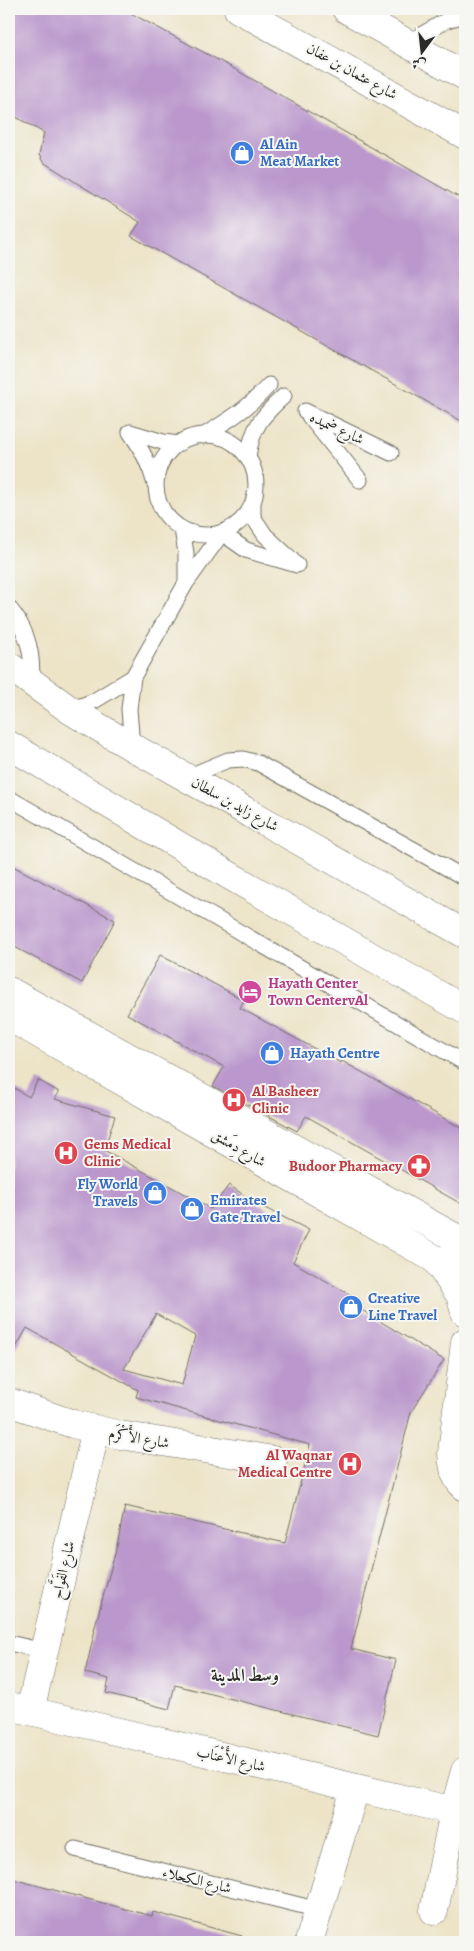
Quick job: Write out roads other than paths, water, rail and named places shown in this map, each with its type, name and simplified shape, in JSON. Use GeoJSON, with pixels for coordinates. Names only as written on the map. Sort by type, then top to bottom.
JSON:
{"type":"FeatureCollection","features":[{"type":"Feature","properties":{"kind":"main road","name":"شارع عثمان بن عفان"},"geometry":{"type":"LineString","coordinates":[[238,9],[465,135]]}},
{"type":"Feature","properties":{"kind":"main road"},"geometry":{"type":"LineString","coordinates":[[346,9],[465,76]]}},
{"type":"Feature","properties":{"kind":"main road","name":"شارع زايد بن سلطان"},"geometry":{"type":"LineString","coordinates":[[9,666],[31,684],[70,710],[465,934]]}},
{"type":"Feature","properties":{"kind":"main road"},"geometry":{"type":"LineString","coordinates":[[9,745],[232,877],[465,1010]]}},
{"type":"Feature","properties":{"kind":"main road","name":"شارع دِمَشق"},"geometry":{"type":"LineString","coordinates":[[9,992],[462,1241],[453,1259],[446,1262],[435,1259],[9,1017]]}},
{"type":"Feature","properties":{"kind":"main road"},"geometry":{"type":"LineString","coordinates":[[435,1259],[460,1295],[465,1312]]}},
{"type":"Feature","properties":{"kind":"main road"},"geometry":{"type":"LineString","coordinates":[[465,1342],[452,1453],[453,1468],[458,1479],[465,1487]]}},
{"type":"Feature","properties":{"kind":"main road","name":"شارع الأَكْرَم"},"geometry":{"type":"LineString","coordinates":[[9,1402],[74,1424],[120,1435],[273,1460]]}},
{"type":"Feature","properties":{"kind":"main road","name":"شارع الفَوَّاح"},"geometry":{"type":"LineString","coordinates":[[20,1708],[44,1652],[96,1429]]}},
{"type":"Feature","properties":{"kind":"main road","name":"شارع الأَعْنَاب"},"geometry":{"type":"LineString","coordinates":[[20,1708],[454,1811]]}},
{"type":"Feature","properties":{"kind":"main road"},"geometry":{"type":"LineString","coordinates":[[434,1911],[454,1811],[465,1771]]}},
{"type":"Feature","properties":{"kind":"main road"},"geometry":{"type":"LineString","coordinates":[[309,1942],[355,1789]]}},
{"type":"Feature","properties":{"kind":"lane"},"geometry":{"type":"LineString","coordinates":[[407,43],[447,20],[465,15]]}},
{"type":"Feature","properties":{"kind":"lane"},"geometry":{"type":"LineString","coordinates":[[203,436],[239,415],[269,385]]}},
{"type":"Feature","properties":{"kind":"lane"},"geometry":{"type":"LineString","coordinates":[[248,457],[250,438],[259,422],[284,396]]}},
{"type":"Feature","properties":{"kind":"lane","name":"شارع ضميده"},"geometry":{"type":"LineString","coordinates":[[360,480],[305,411],[391,453]]}},
{"type":"Feature","properties":{"kind":"lane"},"geometry":{"type":"LineString","coordinates":[[179,444],[163,442],[130,432],[142,448],[150,466],[160,505],[169,518],[182,529],[201,535],[222,533],[246,517],[253,504]]}},
{"type":"Feature","properties":{"kind":"lane"},"geometry":{"type":"LineString","coordinates":[[156,489],[161,463],[169,452],[179,444],[190,438],[203,436],[216,436],[228,440],[239,447],[248,457],[255,472],[256,488],[253,517],[266,535],[297,565],[246,550],[222,533]]}},
{"type":"Feature","properties":{"kind":"lane"},"geometry":{"type":"LineString","coordinates":[[182,529],[186,553],[186,583]]}},
{"type":"Feature","properties":{"kind":"lane"},"geometry":{"type":"LineString","coordinates":[[132,746],[129,708],[133,677],[186,583],[222,533]]}},
{"type":"Feature","properties":{"kind":"lane"},"geometry":{"type":"LineString","coordinates":[[9,608],[16,617],[30,646],[33,664],[31,684]]}},
{"type":"Feature","properties":{"kind":"lane"},"geometry":{"type":"LineString","coordinates":[[70,710],[94,701],[133,677]]}},
{"type":"Feature","properties":{"kind":"lane"},"geometry":{"type":"LineString","coordinates":[[187,776],[228,760],[243,759],[258,763],[465,878]]}},
{"type":"Feature","properties":{"kind":"lane"},"geometry":{"type":"LineString","coordinates":[[9,798],[465,1063]]}},
{"type":"Feature","properties":{"kind":"lane"},"geometry":{"type":"LineString","coordinates":[[9,1643],[44,1652]]}},
{"type":"Feature","properties":{"kind":"lane","name":"شارع الكحلاء"},"geometry":{"type":"LineString","coordinates":[[75,1848],[319,1910]]}},
{"type":"Feature","properties":{"kind":"place","name":"Al Ain Meat Market"},"geometry":{"type":"Point","coordinates":[242,153]}},
{"type":"Feature","properties":{"kind":"place","name":"Hayath Center Town CentervAl"},"geometry":{"type":"Point","coordinates":[250,992]}},
{"type":"Feature","properties":{"kind":"place","name":"Hayath Centre"},"geometry":{"type":"Point","coordinates":[272,1053]}},
{"type":"Feature","properties":{"kind":"place","name":"Al Basheer Clinic"},"geometry":{"type":"Point","coordinates":[234,1100]}},
{"type":"Feature","properties":{"kind":"place","name":"Gems Medical Clinic"},"geometry":{"type":"Point","coordinates":[66,1153]}},
{"type":"Feature","properties":{"kind":"place","name":"Budoor Pharmacy"},"geometry":{"type":"Point","coordinates":[419,1166]}},
{"type":"Feature","properties":{"kind":"place","name":"Fly World Travels"},"geometry":{"type":"Point","coordinates":[155,1193]}},
{"type":"Feature","properties":{"kind":"place","name":"Emirates Gate Travel"},"geometry":{"type":"Point","coordinates":[192,1209]}},
{"type":"Feature","properties":{"kind":"place","name":"Creative Line Travel"},"geometry":{"type":"Point","coordinates":[351,1307]}},
{"type":"Feature","properties":{"kind":"place","name":"Al Waqnar Medical Centre"},"geometry":{"type":"Point","coordinates":[350,1464]}},
{"type":"Feature","properties":{"kind":"district","name":"وسط المدينة"},"geometry":{"type":"Point","coordinates":[245,1675]}}]}
